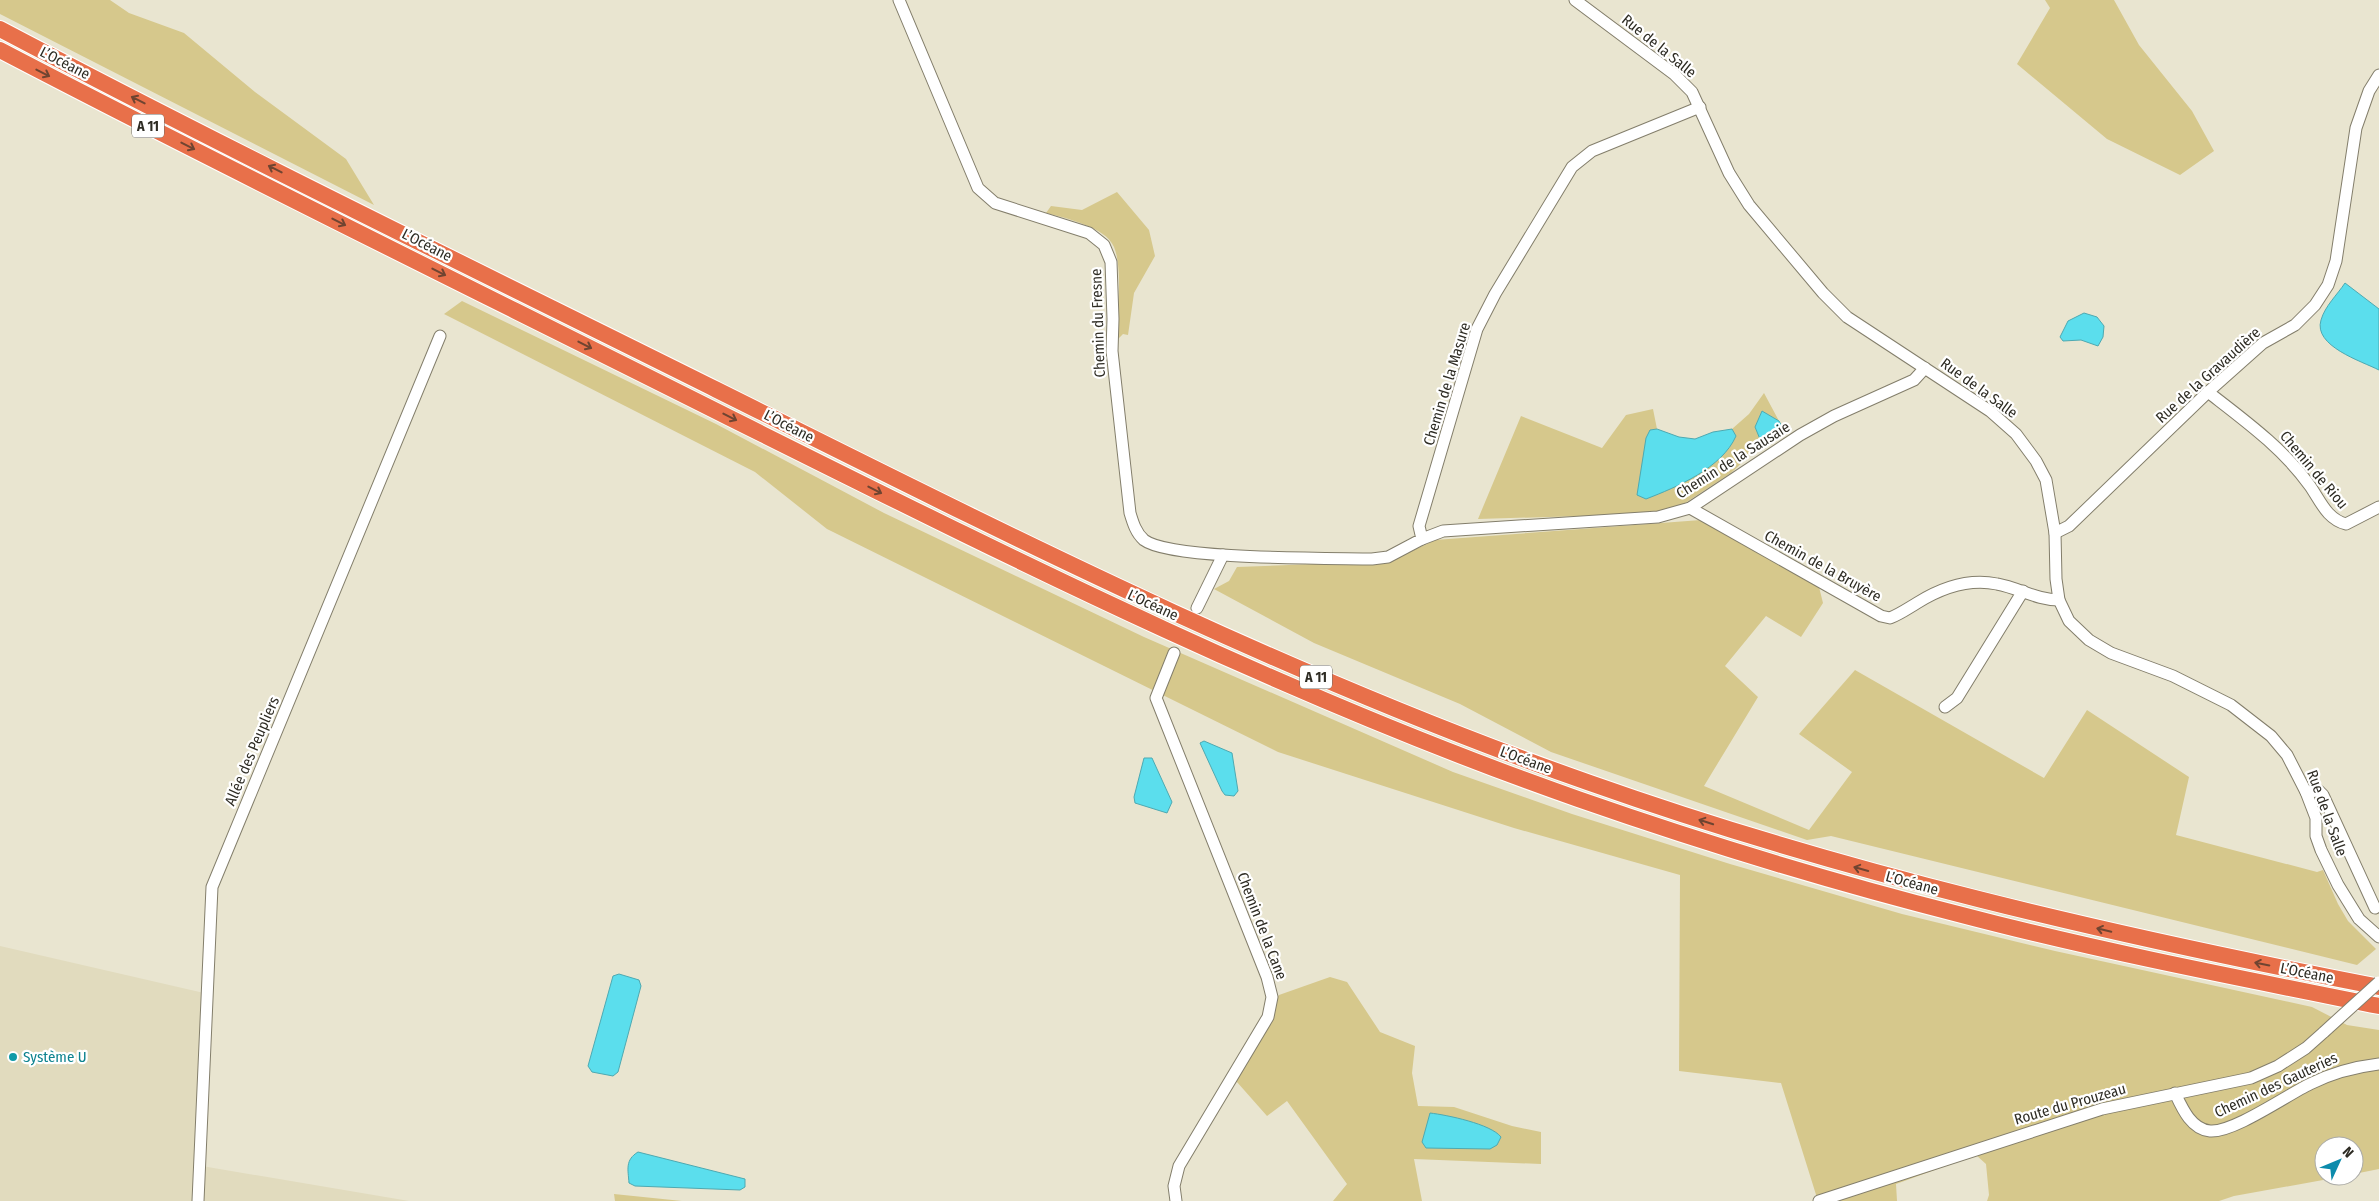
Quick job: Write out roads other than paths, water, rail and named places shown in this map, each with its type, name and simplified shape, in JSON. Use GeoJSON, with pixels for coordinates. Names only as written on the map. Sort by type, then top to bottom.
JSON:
{"type":"FeatureCollection","features":[{"type":"Feature","properties":{"kind":"highway","name":"L’Océane"},"geometry":{"type":"LineString","coordinates":[[0,30],[993,528],[1202,628],[1415,718],[1644,802],[1874,873],[2080,925],[2379,987]]}},
{"type":"Feature","properties":{"kind":"highway","name":"L’Océane"},"geometry":{"type":"LineString","coordinates":[[0,50],[994,549],[1203,648],[1390,728],[1516,776],[1640,820],[1866,890],[2074,942],[2379,1006]]}},
{"type":"Feature","properties":{"kind":"street","name":"Chemin du Fresne"},"geometry":{"type":"LineString","coordinates":[[899,0],[978,188],[995,203],[1089,233],[1104,245],[1111,262],[1112,350],[1130,513],[1135,529],[1144,540],[1159,548],[1223,555]]}},
{"type":"Feature","properties":{"kind":"street","name":"Rue de la Salle"},"geometry":{"type":"LineString","coordinates":[[1575,0],[1674,74],[1692,92],[1729,173],[1749,205],[1823,293],[1847,317],[1990,411],[2023,442],[2046,480],[2056,533],[2056,578],[2059,600],[2069,621],[2089,640],[2111,653],[2204,690],[2251,719],[2271,736],[2287,755],[2306,792],[2316,818],[2316,836],[2338,885],[2359,919],[2379,937]]}},
{"type":"Feature","properties":{"kind":"street","name":"Rue de la Gravaudière"},"geometry":{"type":"LineString","coordinates":[[2056,533],[2069,526],[2208,392],[2263,343],[2295,325],[2315,305],[2328,285],[2336,261],[2356,128],[2370,91],[2379,75]]}},
{"type":"Feature","properties":{"kind":"street","name":"Chemin de la Masure"},"geometry":{"type":"LineString","coordinates":[[1422,539],[1419,526],[1477,329],[1495,294],[1572,167],[1592,151],[1700,107]]}},
{"type":"Feature","properties":{"kind":"street","name":"Allée des Peupliers"},"geometry":{"type":"LineString","coordinates":[[198,1201],[212,887],[440,336]]}},
{"type":"Feature","properties":{"kind":"street","name":"Chemin de la Sausaie"},"geometry":{"type":"LineString","coordinates":[[1422,539],[1443,531],[1658,517],[1690,508],[1800,435],[1834,416],[1914,380],[1925,368]]}},
{"type":"Feature","properties":{"kind":"street","name":"Chemin de Riou"},"geometry":{"type":"LineString","coordinates":[[2208,392],[2265,436],[2309,484],[2335,521],[2346,524],[2379,507]]}},
{"type":"Feature","properties":{"kind":"street","name":"Chemin de la Bruyère"},"geometry":{"type":"LineString","coordinates":[[1690,508],[1881,616],[1890,618],[1900,615],[1939,591],[1960,584],[1977,582],[1997,584],[2023,591],[2046,601],[2059,600]]}},
{"type":"Feature","properties":{"kind":"street"},"geometry":{"type":"LineString","coordinates":[[1197,608],[1223,555],[1372,559],[1388,557],[1422,539]]}},
{"type":"Feature","properties":{"kind":"street"},"geometry":{"type":"LineString","coordinates":[[1946,707],[1958,698],[2023,591]]}},
{"type":"Feature","properties":{"kind":"street","name":"Chemin de la Cane"},"geometry":{"type":"LineString","coordinates":[[1174,653],[1156,698],[1267,977],[1272,997],[1268,1017],[1179,1166],[1174,1186],[1176,1201]]}},
{"type":"Feature","properties":{"kind":"street"},"geometry":{"type":"LineString","coordinates":[[2306,792],[2319,791],[2323,795],[2375,908]]}},
{"type":"Feature","properties":{"kind":"street","name":"Route du Prouzeau"},"geometry":{"type":"LineString","coordinates":[[1818,1201],[2102,1109],[2251,1078],[2278,1066],[2306,1048],[2379,982]]}},
{"type":"Feature","properties":{"kind":"street","name":"Chemin des Gauteries"},"geometry":{"type":"LineString","coordinates":[[2176,1093],[2186,1116],[2196,1125],[2209,1131],[2217,1130],[2250,1117],[2311,1083],[2348,1068],[2379,1064]]}},
{"type":"Feature","properties":{"kind":"water"},"geometry":{"type":"Polygon","coordinates":[[[2345,283],[2379,309],[2379,370],[2331,345],[2324,338],[2320,329],[2325,310],[2345,283]]]}},
{"type":"Feature","properties":{"kind":"water"},"geometry":{"type":"Polygon","coordinates":[[[2084,313],[2097,317],[2104,326],[2103,337],[2098,346],[2081,340],[2063,341],[2060,337],[2068,321],[2084,313]]]}},
{"type":"Feature","properties":{"kind":"water"},"geometry":{"type":"Polygon","coordinates":[[[1762,411],[1779,421],[1784,430],[1778,437],[1762,444],[1755,427],[1762,411]]]}},
{"type":"Feature","properties":{"kind":"water"},"geometry":{"type":"Polygon","coordinates":[[[1657,429],[1679,437],[1695,439],[1713,432],[1732,429],[1736,436],[1720,458],[1710,467],[1671,489],[1646,499],[1637,495],[1646,438],[1650,430],[1657,429]]]}},
{"type":"Feature","properties":{"kind":"water"},"geometry":{"type":"Polygon","coordinates":[[[1204,741],[1232,753],[1238,791],[1234,796],[1225,795],[1222,791],[1200,743],[1204,741]]]}},
{"type":"Feature","properties":{"kind":"water"},"geometry":{"type":"Polygon","coordinates":[[[1144,758],[1152,758],[1172,802],[1167,813],[1135,803],[1134,797],[1144,758]]]}},
{"type":"Feature","properties":{"kind":"water"},"geometry":{"type":"Polygon","coordinates":[[[619,974],[639,980],[641,986],[618,1072],[613,1076],[592,1072],[588,1066],[613,976],[619,974]]]}},
{"type":"Feature","properties":{"kind":"water"},"geometry":{"type":"Polygon","coordinates":[[[1430,1113],[1479,1124],[1496,1132],[1501,1137],[1497,1145],[1490,1149],[1426,1148],[1422,1142],[1430,1113]]]}},
{"type":"Feature","properties":{"kind":"water"},"geometry":{"type":"Polygon","coordinates":[[[638,1152],[745,1179],[745,1187],[740,1190],[635,1186],[629,1183],[628,1165],[631,1158],[638,1152]]]}},
{"type":"Feature","properties":{"kind":"place","name":"Système U"},"geometry":{"type":"Point","coordinates":[13,1057]}}]}
